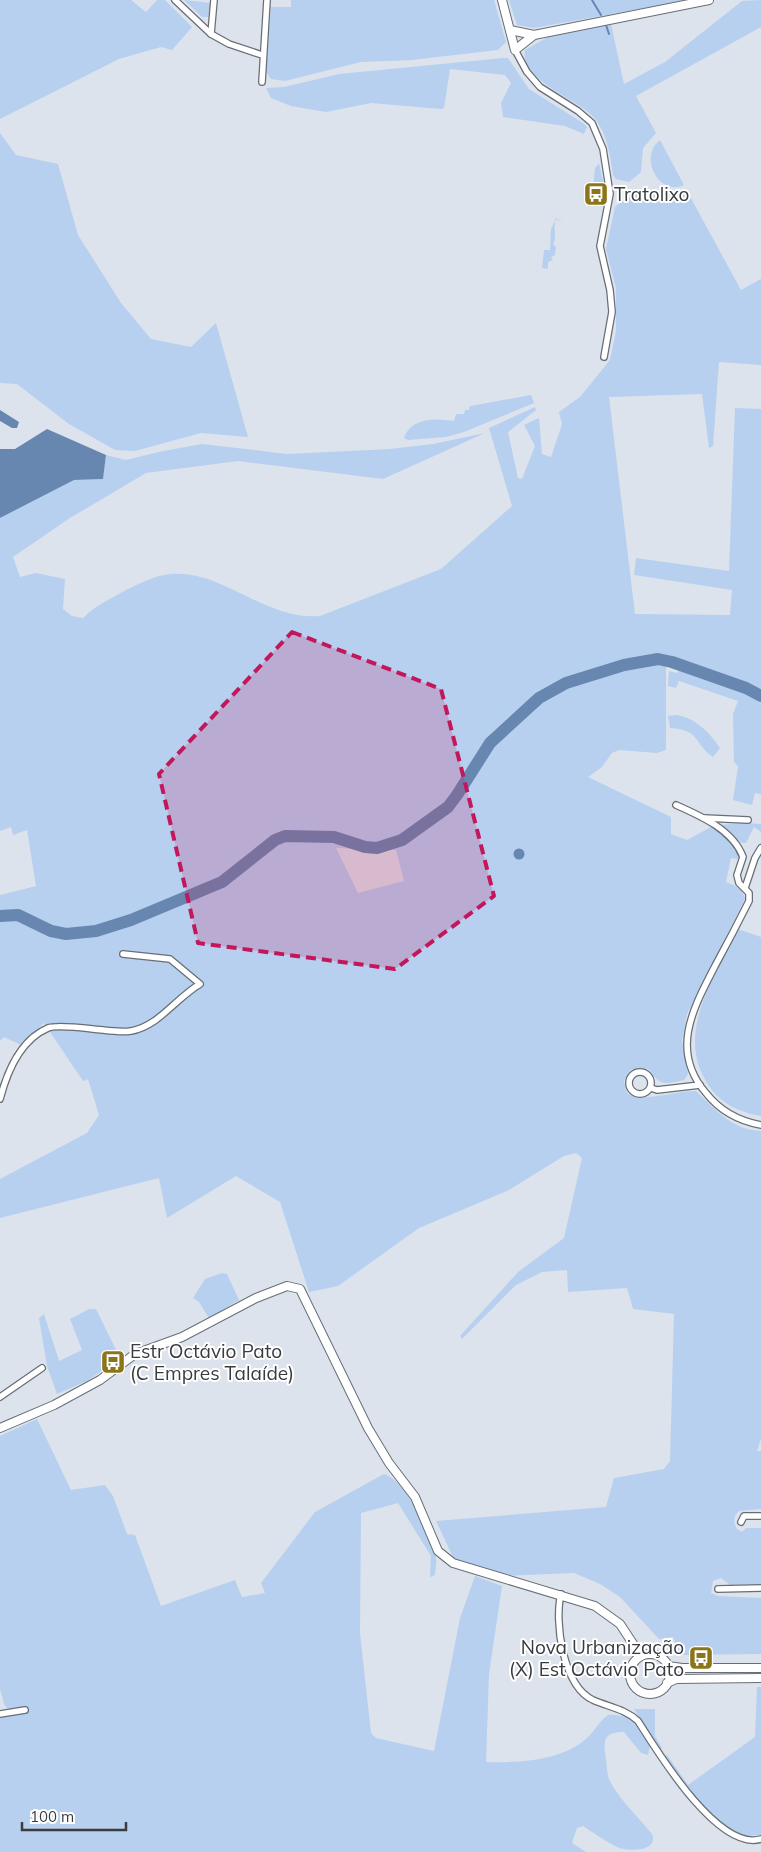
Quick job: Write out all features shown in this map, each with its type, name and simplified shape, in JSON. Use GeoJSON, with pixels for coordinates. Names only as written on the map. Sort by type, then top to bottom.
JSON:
{"type":"FeatureCollection","features":[{"type":"Feature","properties":{"kind":"street"},"geometry":{"type":"LineString","coordinates":[[175,0],[211,34],[229,44],[262,55]]}},
{"type":"Feature","properties":{"kind":"street"},"geometry":{"type":"LineString","coordinates":[[211,34],[214,0]]}},
{"type":"Feature","properties":{"kind":"street"},"geometry":{"type":"LineString","coordinates":[[262,82],[266,0]]}},
{"type":"Feature","properties":{"kind":"street"},"geometry":{"type":"LineString","coordinates":[[502,0],[515,50],[527,72],[540,87],[586,117],[596,128],[607,165],[610,200],[600,246],[612,300],[610,328],[604,357]]}},
{"type":"Feature","properties":{"kind":"street"},"geometry":{"type":"LineString","coordinates":[[510,30],[534,34],[709,0]]}},
{"type":"Feature","properties":{"kind":"street"},"geometry":{"type":"LineString","coordinates":[[515,50],[534,34]]}},
{"type":"Feature","properties":{"kind":"street"},"geometry":{"type":"LineString","coordinates":[[676,805],[704,818],[727,835],[739,847],[744,857],[737,875],[739,884],[749,893],[749,901],[691,1015],[687,1031],[687,1048],[690,1064],[700,1085],[721,1109],[740,1119],[761,1125]]}},
{"type":"Feature","properties":{"kind":"street"},"geometry":{"type":"LineString","coordinates":[[704,818],[748,820]]}},
{"type":"Feature","properties":{"kind":"street"},"geometry":{"type":"LineString","coordinates":[[745,888],[755,858],[761,848]]}},
{"type":"Feature","properties":{"kind":"street"},"geometry":{"type":"LineString","coordinates":[[0,1098],[10,1068],[20,1052],[32,1038],[49,1027],[130,1031],[145,1027],[166,1012],[184,994],[200,984],[175,962],[170,960],[123,954]]}},
{"type":"Feature","properties":{"kind":"street"},"geometry":{"type":"LineString","coordinates":[[639,1071],[646,1072],[651,1078],[650,1088],[644,1094],[637,1094],[629,1085],[630,1078],[639,1071]]}},
{"type":"Feature","properties":{"kind":"street"},"geometry":{"type":"LineString","coordinates":[[650,1088],[657,1090],[700,1085]]}},
{"type":"Feature","properties":{"kind":"street"},"geometry":{"type":"LineString","coordinates":[[0,1428],[54,1405],[100,1380],[135,1354],[182,1337],[256,1298],[287,1286],[293,1286],[300,1289],[368,1428],[389,1463],[415,1497],[441,1555],[453,1563],[561,1594],[595,1606],[610,1615],[628,1634],[641,1656]]}},
{"type":"Feature","properties":{"kind":"street"},"geometry":{"type":"LineString","coordinates":[[0,1397],[42,1368]]}},
{"type":"Feature","properties":{"kind":"street"},"geometry":{"type":"LineString","coordinates":[[741,1522],[744,1516],[761,1516]]}},
{"type":"Feature","properties":{"kind":"street"},"geometry":{"type":"LineString","coordinates":[[718,1589],[761,1588]]}},
{"type":"Feature","properties":{"kind":"street"},"geometry":{"type":"LineString","coordinates":[[561,1594],[558,1618],[565,1659],[576,1686],[591,1699],[628,1713],[638,1721],[683,1790],[727,1835],[743,1842],[761,1838]]}},
{"type":"Feature","properties":{"kind":"street"},"geometry":{"type":"LineString","coordinates":[[654,1654],[662,1658],[668,1666],[670,1675],[667,1683],[662,1689],[651,1693],[642,1692],[635,1687],[631,1679],[631,1670],[634,1662],[641,1656],[654,1654]]}},
{"type":"Feature","properties":{"kind":"street"},"geometry":{"type":"LineString","coordinates":[[668,1666],[682,1668],[761,1668]]}},
{"type":"Feature","properties":{"kind":"street"},"geometry":{"type":"LineString","coordinates":[[667,1683],[676,1679],[761,1678]]}},
{"type":"Feature","properties":{"kind":"street"},"geometry":{"type":"LineString","coordinates":[[0,1713],[25,1710]]}},
{"type":"Feature","properties":{"kind":"highlighted area"},"geometry":{"type":"Polygon","coordinates":[[[292,632],[441,689],[494,896],[395,969],[198,943],[159,774],[292,632]]]}},
{"type":"Feature","properties":{"kind":"shaded area"},"geometry":{"type":"Polygon","coordinates":[[[0,0],[131,0],[146,12],[157,0],[165,0],[192,27],[172,50],[161,47],[119,59],[0,119],[0,0]]]}},
{"type":"Feature","properties":{"kind":"shaded area"},"geometry":{"type":"Polygon","coordinates":[[[184,0],[211,3],[208,17],[202,17],[184,0]]]}},
{"type":"Feature","properties":{"kind":"shaded area"},"geometry":{"type":"Polygon","coordinates":[[[291,0],[494,0],[506,42],[498,50],[412,60],[361,62],[285,81],[271,79],[266,72],[271,7],[291,7],[291,0]]]}},
{"type":"Feature","properties":{"kind":"shaded area"},"geometry":{"type":"Polygon","coordinates":[[[509,0],[689,0],[534,28],[517,25],[509,0]]]}},
{"type":"Feature","properties":{"kind":"shaded area"},"geometry":{"type":"Polygon","coordinates":[[[761,0],[761,27],[636,96],[656,133],[643,148],[641,172],[629,182],[616,179],[613,175],[606,140],[596,120],[588,112],[541,81],[531,71],[526,61],[525,50],[548,37],[611,24],[624,84],[665,62],[742,1],[761,0]]]}},
{"type":"Feature","properties":{"kind":"shaded area"},"geometry":{"type":"Polygon","coordinates":[[[508,58],[529,89],[583,123],[587,127],[584,134],[565,126],[503,117],[501,103],[511,83],[505,75],[450,69],[444,108],[441,109],[371,103],[326,112],[291,106],[271,98],[266,88],[284,87],[339,74],[508,58]]]}},
{"type":"Feature","properties":{"kind":"shaded area"},"geometry":{"type":"Polygon","coordinates":[[[0,133],[16,155],[58,164],[78,235],[121,303],[151,339],[191,347],[216,323],[248,437],[201,433],[135,451],[115,450],[69,424],[17,384],[0,383],[0,133]]]}},
{"type":"Feature","properties":{"kind":"shaded area"},"geometry":{"type":"Polygon","coordinates":[[[660,140],[684,185],[675,187],[667,185],[660,181],[654,173],[651,165],[651,156],[654,147],[660,140]]]}},
{"type":"Feature","properties":{"kind":"shaded area"},"geometry":{"type":"Polygon","coordinates":[[[599,163],[604,186],[601,205],[592,204],[595,168],[599,163]]]}},
{"type":"Feature","properties":{"kind":"shaded area"},"geometry":{"type":"Polygon","coordinates":[[[687,191],[741,290],[761,279],[761,365],[719,362],[713,446],[709,448],[702,394],[609,397],[635,614],[730,615],[732,590],[634,575],[636,558],[729,571],[735,408],[761,409],[761,794],[755,793],[752,805],[733,800],[738,766],[734,762],[733,714],[738,701],[679,681],[676,688],[668,686],[669,671],[677,673],[679,670],[666,667],[666,750],[657,753],[619,750],[612,753],[602,767],[588,777],[671,817],[671,834],[687,840],[711,827],[731,842],[739,854],[738,859],[731,858],[726,882],[738,888],[745,899],[687,1014],[682,1041],[688,1074],[684,1080],[663,1083],[648,1069],[641,1068],[631,1070],[624,1081],[627,1093],[636,1097],[653,1097],[696,1091],[733,1123],[751,1130],[761,1131],[761,1439],[757,1451],[761,1451],[761,1509],[739,1511],[734,1520],[737,1529],[742,1532],[746,1528],[761,1528],[761,1584],[730,1585],[721,1578],[713,1581],[711,1593],[718,1596],[761,1598],[761,1654],[680,1655],[673,1637],[659,1639],[620,1597],[600,1584],[574,1573],[504,1576],[459,1561],[453,1557],[436,1521],[606,1507],[614,1478],[664,1469],[670,1461],[674,1314],[633,1309],[627,1288],[568,1292],[567,1270],[542,1272],[516,1285],[462,1339],[460,1336],[518,1272],[564,1238],[582,1158],[576,1153],[564,1156],[507,1191],[419,1228],[338,1286],[309,1292],[280,1202],[236,1176],[167,1218],[159,1178],[0,1218],[0,1179],[87,1133],[99,1115],[88,1079],[83,1081],[44,1023],[21,1045],[4,1037],[0,1041],[0,895],[36,886],[27,830],[13,835],[11,827],[0,831],[0,518],[74,480],[103,479],[106,455],[126,460],[202,444],[287,454],[390,449],[433,444],[485,433],[383,479],[238,461],[146,473],[70,518],[13,557],[20,577],[36,573],[65,579],[63,609],[72,616],[83,618],[99,605],[128,589],[160,576],[171,574],[190,575],[209,580],[281,611],[300,615],[320,616],[441,569],[512,506],[489,428],[535,407],[536,410],[508,432],[518,478],[522,479],[535,446],[524,425],[539,418],[542,454],[551,457],[562,424],[559,412],[580,397],[610,360],[616,331],[616,288],[606,249],[615,207],[630,195],[645,192],[662,194],[687,191]],[[336,848],[358,893],[404,881],[396,850],[336,848]]]}},
{"type":"Feature","properties":{"kind":"shaded area"},"geometry":{"type":"Polygon","coordinates":[[[556,218],[564,223],[556,219],[553,244],[556,247],[555,255],[551,257],[553,260],[548,262],[548,269],[542,268],[544,250],[550,250],[551,229],[556,218]]]}},
{"type":"Feature","properties":{"kind":"shaded area"},"geometry":{"type":"Polygon","coordinates":[[[531,395],[534,403],[464,432],[446,437],[408,440],[404,438],[407,431],[418,423],[440,419],[454,421],[456,414],[464,414],[465,410],[469,410],[470,406],[531,395]]]}},
{"type":"Feature","properties":{"kind":"shaded area"},"geometry":{"type":"Polygon","coordinates":[[[0,410],[19,422],[17,428],[12,428],[0,421],[0,410]]]}},
{"type":"Feature","properties":{"kind":"shaded area"},"geometry":{"type":"Polygon","coordinates":[[[47,429],[106,455],[103,479],[74,480],[0,518],[0,449],[15,449],[47,429]]]}},
{"type":"Feature","properties":{"kind":"shaded area"},"geometry":{"type":"Polygon","coordinates":[[[676,715],[696,722],[712,737],[720,748],[713,757],[692,734],[680,729],[670,728],[668,716],[676,715]]]}},
{"type":"Feature","properties":{"kind":"shaded area"},"geometry":{"type":"Polygon","coordinates":[[[761,824],[761,832],[754,827],[746,843],[742,843],[716,825],[761,824]]]}},
{"type":"Feature","properties":{"kind":"shaded area"},"geometry":{"type":"Polygon","coordinates":[[[519,848],[525,854],[519,860],[513,854],[519,848]]]}},
{"type":"Feature","properties":{"kind":"shaded area"},"geometry":{"type":"Polygon","coordinates":[[[738,929],[761,937],[761,1116],[746,1113],[732,1107],[719,1098],[709,1086],[699,1067],[695,1047],[696,1026],[701,1006],[738,929]]]}},
{"type":"Feature","properties":{"kind":"shaded area"},"geometry":{"type":"Polygon","coordinates":[[[222,1273],[227,1274],[239,1300],[209,1318],[199,1302],[193,1298],[205,1279],[222,1273]]]}},
{"type":"Feature","properties":{"kind":"shaded area"},"geometry":{"type":"Polygon","coordinates":[[[89,1309],[96,1309],[120,1358],[87,1381],[57,1394],[47,1366],[39,1318],[44,1314],[59,1361],[82,1350],[70,1319],[89,1309]]]}},
{"type":"Feature","properties":{"kind":"shaded area"},"geometry":{"type":"Polygon","coordinates":[[[37,1419],[71,1490],[105,1485],[113,1496],[127,1534],[135,1535],[161,1606],[235,1580],[242,1597],[265,1593],[261,1583],[315,1512],[384,1474],[392,1478],[401,1487],[417,1510],[434,1549],[436,1565],[435,1575],[430,1577],[431,1556],[398,1503],[361,1513],[360,1633],[371,1733],[376,1738],[434,1751],[460,1618],[475,1576],[502,1586],[489,1674],[486,1762],[525,1761],[552,1756],[577,1746],[608,1715],[616,1715],[628,1719],[634,1723],[650,1746],[648,1755],[641,1753],[624,1732],[611,1734],[608,1736],[605,1744],[608,1775],[620,1796],[652,1834],[653,1840],[651,1844],[641,1849],[622,1849],[583,1826],[577,1828],[572,1843],[586,1852],[0,1852],[0,1713],[10,1712],[4,1704],[0,1689],[0,1436],[37,1419]]]}},
{"type":"Feature","properties":{"kind":"shaded area"},"geometry":{"type":"Polygon","coordinates":[[[757,1687],[761,1687],[761,1835],[732,1836],[688,1792],[665,1756],[667,1755],[688,1785],[755,1737],[757,1687]]]}},
{"type":"Feature","properties":{"kind":"shaded area"},"geometry":{"type":"Polygon","coordinates":[[[634,1709],[655,1709],[655,1736],[662,1748],[660,1750],[634,1709]]]}},
{"type":"Feature","properties":{"kind":"waterway"},"geometry":{"type":"LineString","coordinates":[[592,0],[601,15]]}},
{"type":"Feature","properties":{"kind":"waterway"},"geometry":{"type":"LineString","coordinates":[[606,25],[609,34]]}},
{"type":"Feature","properties":{"kind":"waterway"},"geometry":{"type":"LineString","coordinates":[[0,916],[18,915],[51,931],[66,934],[96,931],[131,920],[222,882],[275,840],[285,836],[334,837],[365,847],[377,848],[402,840],[448,807],[490,743],[539,698],[566,683],[624,665],[658,659],[672,662],[746,688],[761,696]]}},
{"type":"Feature","properties":{"kind":"place","name":"Tratolixo"},"geometry":{"type":"Point","coordinates":[596,194]}},
{"type":"Feature","properties":{"kind":"place","name":"Estr Octávio Pato (C Empres Talaíde)"},"geometry":{"type":"Point","coordinates":[113,1362]}},
{"type":"Feature","properties":{"kind":"place","name":"Nova Urbanização (X) Est Octávio Pato"},"geometry":{"type":"Point","coordinates":[701,1658]}}]}
